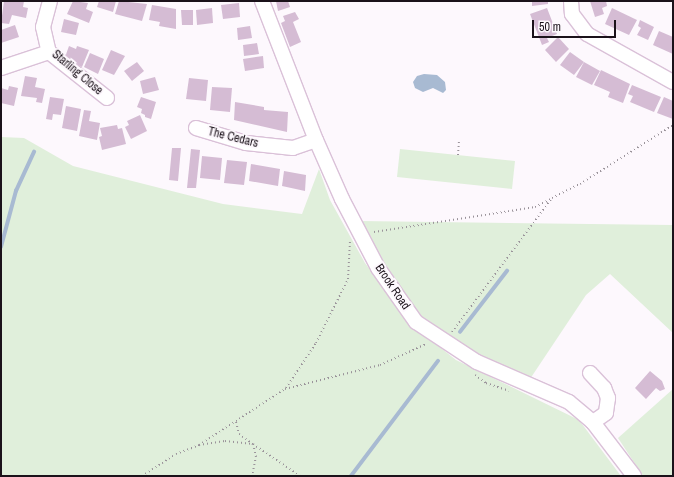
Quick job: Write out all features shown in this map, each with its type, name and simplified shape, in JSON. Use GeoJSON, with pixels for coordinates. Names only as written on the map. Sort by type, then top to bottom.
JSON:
{"type":"FeatureCollection","features":[{"type":"Feature","properties":{"kind":"street","name":"Starling Close"},"geometry":{"type":"LineString","coordinates":[[50,1],[43,26],[49,52],[107,98]]}},
{"type":"Feature","properties":{"kind":"street","name":"Brook Road"},"geometry":{"type":"LineString","coordinates":[[262,1],[316,140],[356,235],[416,322],[477,362],[568,402],[594,422],[634,476]]}},
{"type":"Feature","properties":{"kind":"street"},"geometry":{"type":"LineString","coordinates":[[571,1],[572,14],[587,34],[673,82]]}},
{"type":"Feature","properties":{"kind":"street"},"geometry":{"type":"LineString","coordinates":[[1,68],[49,52]]}},
{"type":"Feature","properties":{"kind":"street","name":"The Cedars"},"geometry":{"type":"LineString","coordinates":[[196,128],[246,143],[293,148],[316,140]]}},
{"type":"Feature","properties":{"kind":"street"},"geometry":{"type":"LineString","coordinates":[[590,373],[604,388],[608,398],[606,412],[594,422]]}},
{"type":"Feature","properties":{"kind":"path"},"geometry":{"type":"LineString","coordinates":[[285,389],[316,343],[348,279],[356,235],[429,222],[535,207],[580,184],[673,125]]}},
{"type":"Feature","properties":{"kind":"path"},"geometry":{"type":"LineString","coordinates":[[458,155],[459,139]]}},
{"type":"Feature","properties":{"kind":"path"},"geometry":{"type":"LineString","coordinates":[[142,476],[176,454],[199,445],[285,389],[380,365],[430,342],[445,342],[552,198]]}},
{"type":"Feature","properties":{"kind":"path"},"geometry":{"type":"LineString","coordinates":[[470,372],[486,383],[516,393]]}},
{"type":"Feature","properties":{"kind":"path"},"geometry":{"type":"LineString","coordinates":[[236,422],[239,434],[300,476]]}},
{"type":"Feature","properties":{"kind":"path"},"geometry":{"type":"LineString","coordinates":[[199,445],[225,441],[253,444]]}},
{"type":"Feature","properties":{"kind":"path"},"geometry":{"type":"LineString","coordinates":[[252,476],[256,456],[253,444]]}},
{"type":"Feature","properties":{"kind":"green space"},"geometry":{"type":"Polygon","coordinates":[[[1,137],[24,138],[73,166],[223,204],[302,214],[319,169],[330,200],[365,263],[412,325],[456,360],[579,420],[621,476],[1,476],[1,137]]]}},
{"type":"Feature","properties":{"kind":"green space"},"geometry":{"type":"Polygon","coordinates":[[[400,149],[515,161],[512,189],[397,177],[400,149]]]}},
{"type":"Feature","properties":{"kind":"green space"},"geometry":{"type":"Polygon","coordinates":[[[360,221],[673,225],[673,333],[610,274],[586,295],[530,379],[482,358],[443,334],[414,311],[381,262],[360,221]]]}},
{"type":"Feature","properties":{"kind":"green space"},"geometry":{"type":"Polygon","coordinates":[[[673,389],[673,476],[643,476],[618,438],[673,389]]]}},
{"type":"Feature","properties":{"kind":"water"},"geometry":{"type":"Polygon","coordinates":[[[424,74],[437,75],[445,82],[446,90],[443,93],[433,88],[423,92],[415,88],[413,82],[417,76],[424,74]]]}},
{"type":"Feature","properties":{"kind":"building"},"geometry":{"type":"Polygon","coordinates":[[[4,1],[24,1],[23,7],[28,8],[26,18],[12,15],[9,24],[1,23],[4,1]]]}},
{"type":"Feature","properties":{"kind":"building"},"geometry":{"type":"Polygon","coordinates":[[[73,1],[88,3],[86,9],[93,12],[89,23],[67,14],[73,1]]]}},
{"type":"Feature","properties":{"kind":"building"},"geometry":{"type":"Polygon","coordinates":[[[99,1],[116,1],[113,12],[97,7],[99,1]]]}},
{"type":"Feature","properties":{"kind":"building"},"geometry":{"type":"Polygon","coordinates":[[[119,1],[147,4],[142,21],[115,14],[119,1]]]}},
{"type":"Feature","properties":{"kind":"building"},"geometry":{"type":"Polygon","coordinates":[[[276,1],[288,1],[290,7],[278,11],[276,1]]]}},
{"type":"Feature","properties":{"kind":"building"},"geometry":{"type":"Polygon","coordinates":[[[532,1],[548,1],[548,4],[532,6],[532,1]]]}},
{"type":"Feature","properties":{"kind":"building"},"geometry":{"type":"Polygon","coordinates":[[[590,1],[606,1],[607,6],[602,8],[604,14],[595,17],[590,1]]]}},
{"type":"Feature","properties":{"kind":"building"},"geometry":{"type":"Polygon","coordinates":[[[239,3],[240,17],[223,19],[221,5],[239,3]]]}},
{"type":"Feature","properties":{"kind":"building"},"geometry":{"type":"Polygon","coordinates":[[[152,5],[176,9],[176,29],[159,26],[160,22],[149,20],[152,5]]]}},
{"type":"Feature","properties":{"kind":"building"},"geometry":{"type":"Polygon","coordinates":[[[212,8],[213,23],[197,25],[196,10],[212,8]]]}},
{"type":"Feature","properties":{"kind":"building"},"geometry":{"type":"Polygon","coordinates":[[[547,8],[557,34],[547,38],[549,42],[542,45],[530,14],[547,8]]]}},
{"type":"Feature","properties":{"kind":"building"},"geometry":{"type":"Polygon","coordinates":[[[612,8],[637,20],[629,35],[605,24],[612,8]]]}},
{"type":"Feature","properties":{"kind":"building"},"geometry":{"type":"Polygon","coordinates":[[[181,10],[193,10],[193,25],[182,25],[181,10]]]}},
{"type":"Feature","properties":{"kind":"building"},"geometry":{"type":"Polygon","coordinates":[[[295,12],[299,19],[293,22],[301,42],[290,47],[281,23],[285,21],[283,16],[295,12]]]}},
{"type":"Feature","properties":{"kind":"building"},"geometry":{"type":"Polygon","coordinates":[[[64,19],[79,23],[76,35],[61,32],[64,19]]]}},
{"type":"Feature","properties":{"kind":"building"},"geometry":{"type":"Polygon","coordinates":[[[640,20],[654,27],[648,40],[637,35],[641,28],[638,26],[640,20]]]}},
{"type":"Feature","properties":{"kind":"building"},"geometry":{"type":"Polygon","coordinates":[[[15,25],[19,37],[1,43],[1,30],[15,25]]]}},
{"type":"Feature","properties":{"kind":"building"},"geometry":{"type":"Polygon","coordinates":[[[250,26],[252,38],[238,40],[237,28],[250,26]]]}},
{"type":"Feature","properties":{"kind":"building"},"geometry":{"type":"Polygon","coordinates":[[[659,31],[673,37],[673,54],[653,45],[659,31]]]}},
{"type":"Feature","properties":{"kind":"building"},"geometry":{"type":"Polygon","coordinates":[[[558,37],[569,49],[556,62],[545,50],[558,37]]]}},
{"type":"Feature","properties":{"kind":"building"},"geometry":{"type":"Polygon","coordinates":[[[257,43],[259,54],[244,56],[243,45],[257,43]]]}},
{"type":"Feature","properties":{"kind":"building"},"geometry":{"type":"Polygon","coordinates":[[[69,46],[76,49],[77,46],[89,50],[82,67],[64,60],[69,46]]]}},
{"type":"Feature","properties":{"kind":"building"},"geometry":{"type":"Polygon","coordinates":[[[111,50],[125,56],[114,75],[102,70],[111,50]]]}},
{"type":"Feature","properties":{"kind":"building"},"geometry":{"type":"Polygon","coordinates":[[[570,52],[584,62],[574,75],[560,65],[570,52]]]}},
{"type":"Feature","properties":{"kind":"building"},"geometry":{"type":"Polygon","coordinates":[[[90,53],[104,59],[98,74],[84,67],[90,53]]]}},
{"type":"Feature","properties":{"kind":"building"},"geometry":{"type":"Polygon","coordinates":[[[263,56],[264,68],[245,71],[243,59],[263,56]]]}},
{"type":"Feature","properties":{"kind":"building"},"geometry":{"type":"Polygon","coordinates":[[[137,62],[144,71],[132,81],[124,71],[137,62]]]}},
{"type":"Feature","properties":{"kind":"building"},"geometry":{"type":"Polygon","coordinates":[[[584,62],[600,71],[592,85],[576,77],[584,62]]]}},
{"type":"Feature","properties":{"kind":"building"},"geometry":{"type":"Polygon","coordinates":[[[601,70],[630,84],[623,103],[608,97],[610,92],[594,85],[601,70]]]}},
{"type":"Feature","properties":{"kind":"building"},"geometry":{"type":"Polygon","coordinates":[[[25,76],[37,78],[35,87],[45,89],[42,103],[36,102],[37,98],[21,96],[25,76]]]}},
{"type":"Feature","properties":{"kind":"building"},"geometry":{"type":"Polygon","coordinates":[[[155,77],[159,90],[143,94],[140,81],[155,77]]]}},
{"type":"Feature","properties":{"kind":"building"},"geometry":{"type":"Polygon","coordinates":[[[189,78],[208,80],[206,101],[186,99],[189,78]]]}},
{"type":"Feature","properties":{"kind":"building"},"geometry":{"type":"Polygon","coordinates":[[[632,85],[661,97],[654,112],[630,102],[633,96],[628,94],[632,85]]]}},
{"type":"Feature","properties":{"kind":"building"},"geometry":{"type":"Polygon","coordinates":[[[9,86],[18,88],[14,106],[1,103],[1,88],[8,90],[9,86]]]}},
{"type":"Feature","properties":{"kind":"building"},"geometry":{"type":"Polygon","coordinates":[[[212,87],[232,88],[230,112],[210,110],[212,87]]]}},
{"type":"Feature","properties":{"kind":"building"},"geometry":{"type":"Polygon","coordinates":[[[50,97],[64,99],[61,115],[53,114],[52,120],[46,119],[50,97]]]}},
{"type":"Feature","properties":{"kind":"building"},"geometry":{"type":"Polygon","coordinates":[[[141,97],[156,102],[151,119],[145,117],[145,115],[141,113],[142,109],[137,107],[141,97]]]}},
{"type":"Feature","properties":{"kind":"building"},"geometry":{"type":"Polygon","coordinates":[[[664,97],[673,101],[673,119],[657,113],[664,97]]]}},
{"type":"Feature","properties":{"kind":"building"},"geometry":{"type":"Polygon","coordinates":[[[235,102],[264,107],[264,110],[288,112],[287,132],[234,120],[235,102]]]}},
{"type":"Feature","properties":{"kind":"building"},"geometry":{"type":"Polygon","coordinates":[[[66,106],[81,109],[77,131],[62,128],[66,106]]]}},
{"type":"Feature","properties":{"kind":"building"},"geometry":{"type":"Polygon","coordinates":[[[84,110],[91,111],[89,121],[100,123],[97,140],[79,136],[84,110]]]}},
{"type":"Feature","properties":{"kind":"building"},"geometry":{"type":"Polygon","coordinates":[[[140,115],[147,131],[131,139],[125,127],[129,125],[127,121],[140,115]]]}},
{"type":"Feature","properties":{"kind":"building"},"geometry":{"type":"Polygon","coordinates":[[[117,125],[118,129],[122,128],[126,144],[102,150],[99,137],[102,136],[100,128],[117,125]]]}},
{"type":"Feature","properties":{"kind":"building"},"geometry":{"type":"Polygon","coordinates":[[[172,148],[181,148],[178,181],[169,180],[172,148]]]}},
{"type":"Feature","properties":{"kind":"building"},"geometry":{"type":"Polygon","coordinates":[[[191,149],[200,150],[196,188],[187,188],[191,149]]]}},
{"type":"Feature","properties":{"kind":"building"},"geometry":{"type":"Polygon","coordinates":[[[202,156],[222,158],[220,180],[200,178],[202,156]]]}},
{"type":"Feature","properties":{"kind":"building"},"geometry":{"type":"Polygon","coordinates":[[[227,160],[247,162],[244,185],[224,183],[227,160]]]}},
{"type":"Feature","properties":{"kind":"building"},"geometry":{"type":"Polygon","coordinates":[[[251,164],[280,169],[278,186],[249,181],[251,164]]]}},
{"type":"Feature","properties":{"kind":"building"},"geometry":{"type":"Polygon","coordinates":[[[284,171],[306,175],[305,191],[282,186],[284,171]]]}},
{"type":"Feature","properties":{"kind":"building"},"geometry":{"type":"Polygon","coordinates":[[[650,371],[662,381],[665,389],[660,391],[656,388],[646,399],[635,388],[650,371]]]}},
{"type":"Feature","properties":{"kind":"waterway"},"geometry":{"type":"LineString","coordinates":[[1,247],[16,191],[34,152]]}},
{"type":"Feature","properties":{"kind":"waterway"},"geometry":{"type":"LineString","coordinates":[[460,332],[507,271]]}},
{"type":"Feature","properties":{"kind":"waterway"},"geometry":{"type":"LineString","coordinates":[[351,476],[438,361]]}}]}
